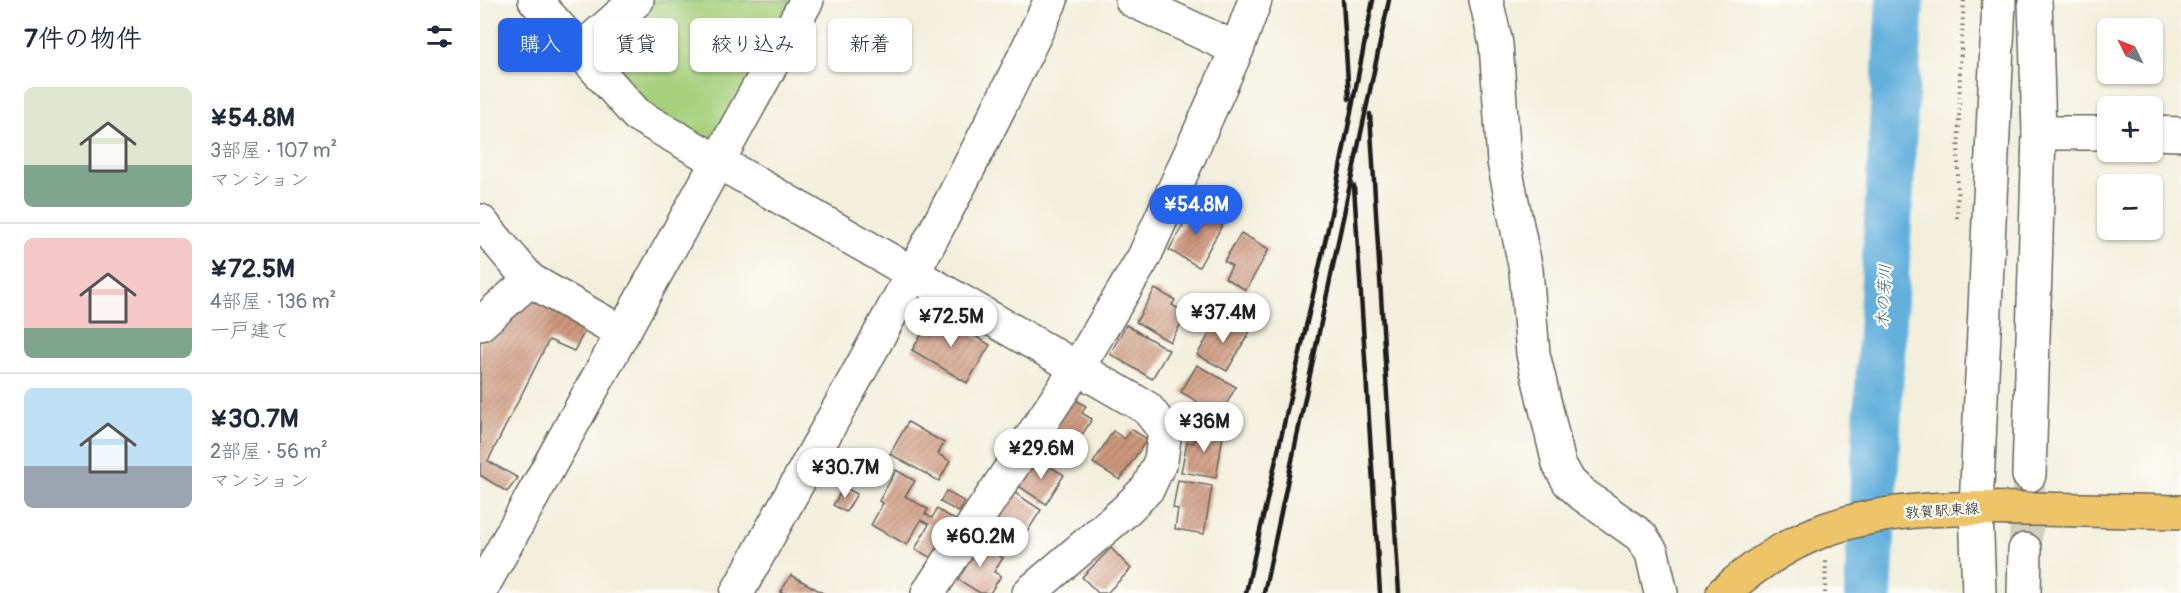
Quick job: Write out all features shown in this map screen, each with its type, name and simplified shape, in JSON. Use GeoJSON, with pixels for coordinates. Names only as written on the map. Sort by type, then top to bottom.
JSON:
{"type":"FeatureCollection","features":[{"type":"Feature","properties":{"kind":"main road","name":"敦賀駅東線"},"geometry":{"type":"LineString","coordinates":[[1723,593],[1746,572],[1788,546],[1828,529],[1929,510],[1976,508],[2181,512]]}},
{"type":"Feature","properties":{"kind":"street"},"geometry":{"type":"LineString","coordinates":[[536,0],[551,18]]}},
{"type":"Feature","properties":{"kind":"street"},"geometry":{"type":"LineString","coordinates":[[582,48],[637,0]]}},
{"type":"Feature","properties":{"kind":"street"},"geometry":{"type":"LineString","coordinates":[[480,591],[621,332],[807,0]]}},
{"type":"Feature","properties":{"kind":"street"},"geometry":{"type":"LineString","coordinates":[[737,593],[913,272],[1051,0]]}},
{"type":"Feature","properties":{"kind":"street"},"geometry":{"type":"LineString","coordinates":[[1132,0],[1237,49]]}},
{"type":"Feature","properties":{"kind":"street"},"geometry":{"type":"LineString","coordinates":[[928,593],[1078,368],[1144,257],[1237,49],[1255,0]]}},
{"type":"Feature","properties":{"kind":"street"},"geometry":{"type":"LineString","coordinates":[[1486,0],[1496,44],[1503,162],[1526,270],[1533,354],[1559,464],[1576,488],[1641,536],[1653,553],[1661,593]]}},
{"type":"Feature","properties":{"kind":"street"},"geometry":{"type":"LineString","coordinates":[[1979,593],[1976,508],[1999,0]]}},
{"type":"Feature","properties":{"kind":"street"},"geometry":{"type":"LineString","coordinates":[[2029,475],[2039,133],[2035,0]]}},
{"type":"Feature","properties":{"kind":"street"},"geometry":{"type":"LineString","coordinates":[[582,54],[637,115],[1147,408],[1165,430],[1161,460],[1148,488],[1042,588]]}},
{"type":"Feature","properties":{"kind":"street"},"geometry":{"type":"LineString","coordinates":[[2039,133],[2097,133]]}},
{"type":"Feature","properties":{"kind":"street"},"geometry":{"type":"LineString","coordinates":[[2163,134],[2181,134]]}},
{"type":"Feature","properties":{"kind":"street"},"geometry":{"type":"LineString","coordinates":[[480,221],[530,280],[621,332]]}},
{"type":"Feature","properties":{"kind":"street"},"geometry":{"type":"LineString","coordinates":[[480,324],[530,280]]}},
{"type":"Feature","properties":{"kind":"street"},"geometry":{"type":"LineString","coordinates":[[2024,593],[2025,550]]}},
{"type":"Feature","properties":{"kind":"green space"},"geometry":{"type":"Polygon","coordinates":[[[654,0],[798,0],[787,18],[690,18],[690,72],[755,72],[711,145],[646,108],[614,72],[678,72],[678,18],[634,18],[654,0]]]}},
{"type":"Feature","properties":{"kind":"building"},"geometry":{"type":"Polygon","coordinates":[[[1194,205],[1224,222],[1199,267],[1169,250],[1194,205]]]}},
{"type":"Feature","properties":{"kind":"building"},"geometry":{"type":"Polygon","coordinates":[[[1241,233],[1269,249],[1246,290],[1225,278],[1232,266],[1224,261],[1241,233]]]}},
{"type":"Feature","properties":{"kind":"building"},"geometry":{"type":"Polygon","coordinates":[[[1155,289],[1175,300],[1172,305],[1187,314],[1170,342],[1136,322],[1155,289]]]}},
{"type":"Feature","properties":{"kind":"building"},"geometry":{"type":"Polygon","coordinates":[[[531,296],[588,325],[574,351],[549,340],[488,461],[518,478],[507,492],[480,475],[480,341],[531,296]]]}},
{"type":"Feature","properties":{"kind":"building"},"geometry":{"type":"Polygon","coordinates":[[[935,312],[990,345],[967,383],[912,350],[935,312]]]}},
{"type":"Feature","properties":{"kind":"building"},"geometry":{"type":"Polygon","coordinates":[[[1220,316],[1249,333],[1227,371],[1197,355],[1220,316]]]}},
{"type":"Feature","properties":{"kind":"building"},"geometry":{"type":"Polygon","coordinates":[[[1126,325],[1169,350],[1152,379],[1110,354],[1126,325]]]}},
{"type":"Feature","properties":{"kind":"building"},"geometry":{"type":"Polygon","coordinates":[[[1197,365],[1236,387],[1220,415],[1181,392],[1197,365]]]}},
{"type":"Feature","properties":{"kind":"building"},"geometry":{"type":"Polygon","coordinates":[[[1073,398],[1086,406],[1082,413],[1092,419],[1071,453],[1047,438],[1073,398]]]}},
{"type":"Feature","properties":{"kind":"building"},"geometry":{"type":"Polygon","coordinates":[[[908,422],[944,443],[938,454],[950,461],[939,481],[890,454],[908,422]]]}},
{"type":"Feature","properties":{"kind":"building"},"geometry":{"type":"Polygon","coordinates":[[[1198,426],[1224,430],[1216,478],[1181,472],[1187,442],[1194,443],[1198,426]]]}},
{"type":"Feature","properties":{"kind":"building"},"geometry":{"type":"Polygon","coordinates":[[[1131,429],[1147,439],[1120,480],[1093,463],[1113,431],[1125,439],[1131,429]]]}},
{"type":"Feature","properties":{"kind":"building"},"geometry":{"type":"Polygon","coordinates":[[[1035,457],[1064,475],[1046,504],[1017,485],[1035,457]]]}},
{"type":"Feature","properties":{"kind":"building"},"geometry":{"type":"Polygon","coordinates":[[[896,470],[915,481],[905,496],[928,509],[925,514],[932,518],[937,509],[957,521],[935,560],[915,549],[929,524],[921,520],[907,545],[871,525],[883,503],[879,501],[896,470]]]}},
{"type":"Feature","properties":{"kind":"building"},"geometry":{"type":"Polygon","coordinates":[[[1178,480],[1212,486],[1204,534],[1175,529],[1178,509],[1173,508],[1178,480]]]}},
{"type":"Feature","properties":{"kind":"building"},"geometry":{"type":"Polygon","coordinates":[[[844,487],[857,494],[846,512],[833,505],[844,487]]]}},
{"type":"Feature","properties":{"kind":"building"},"geometry":{"type":"Polygon","coordinates":[[[946,491],[965,502],[959,512],[940,502],[946,491]]]}},
{"type":"Feature","properties":{"kind":"building"},"geometry":{"type":"Polygon","coordinates":[[[1012,491],[1041,510],[1015,551],[986,532],[1012,491]]]}},
{"type":"Feature","properties":{"kind":"building"},"geometry":{"type":"Polygon","coordinates":[[[981,536],[991,542],[987,548],[1003,558],[994,572],[1001,576],[990,593],[980,593],[954,577],[981,536]]]}},
{"type":"Feature","properties":{"kind":"building"},"geometry":{"type":"Polygon","coordinates":[[[1111,548],[1131,569],[1107,593],[1098,593],[1082,577],[1111,548]]]}},
{"type":"Feature","properties":{"kind":"building"},"geometry":{"type":"Polygon","coordinates":[[[791,575],[823,593],[780,593],[791,575]]]}},
{"type":"Feature","properties":{"kind":"waterway","name":"木の芽川"},"geometry":{"type":"LineString","coordinates":[[1868,593],[1900,0]]}},
{"type":"Feature","properties":{"kind":"tunnel"},"geometry":{"type":"LineString","coordinates":[[2025,550],[2029,480]]}},
{"type":"Feature","properties":{"kind":"railway"},"geometry":{"type":"LineString","coordinates":[[1343,0],[1349,99]]}},
{"type":"Feature","properties":{"kind":"railway"},"geometry":{"type":"LineString","coordinates":[[1246,593],[1329,224],[1373,0]]}},
{"type":"Feature","properties":{"kind":"railway"},"geometry":{"type":"LineString","coordinates":[[1264,593],[1389,0]]}},
{"type":"Feature","properties":{"kind":"railway"},"geometry":{"type":"LineString","coordinates":[[1370,114],[1399,593]]}},
{"type":"Feature","properties":{"kind":"railway"},"geometry":{"type":"LineString","coordinates":[[1354,186],[1380,593]]}}]}
